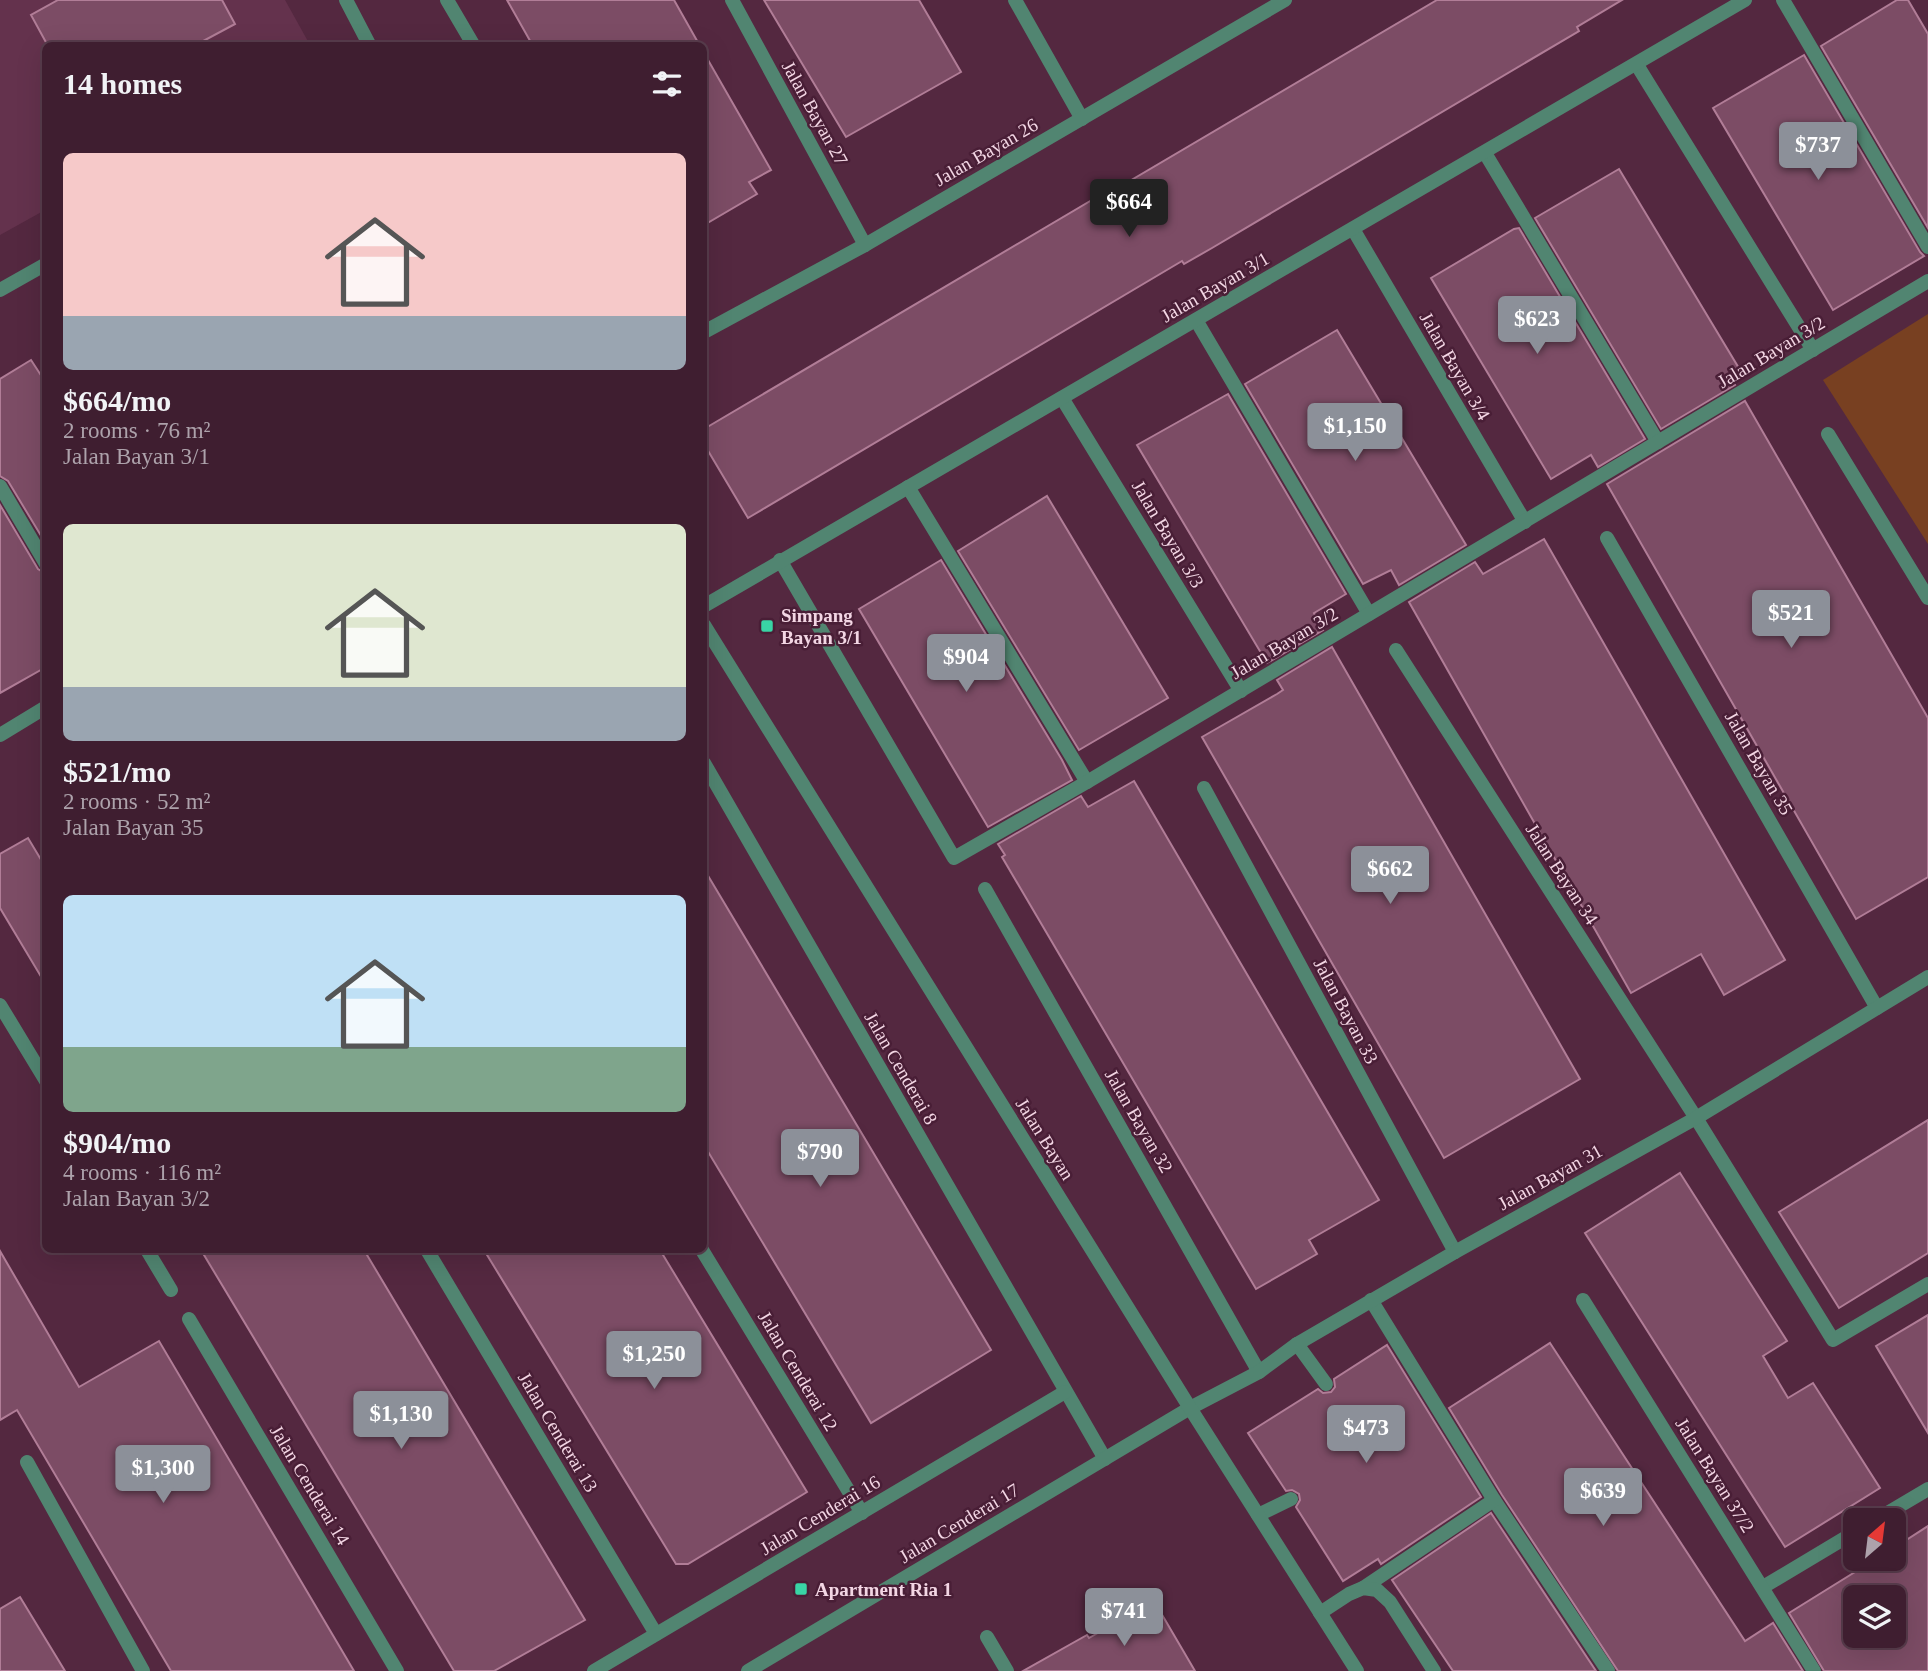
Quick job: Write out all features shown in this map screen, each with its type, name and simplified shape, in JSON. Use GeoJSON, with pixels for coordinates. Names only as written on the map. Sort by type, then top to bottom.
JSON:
{"type":"FeatureCollection","features":[{"type":"Feature","properties":{"kind":"street"},"geometry":{"type":"LineString","coordinates":[[346,0],[368,42]]}},
{"type":"Feature","properties":{"kind":"street"},"geometry":{"type":"LineString","coordinates":[[447,0],[472,42]]}},
{"type":"Feature","properties":{"kind":"street","name":"Jalan Bayan 27"},"geometry":{"type":"LineString","coordinates":[[732,0],[865,245]]}},
{"type":"Feature","properties":{"kind":"street"},"geometry":{"type":"LineString","coordinates":[[1015,0],[1082,118]]}},
{"type":"Feature","properties":{"kind":"street","name":"Jalan Bayan 26"},"geometry":{"type":"LineString","coordinates":[[707,330],[865,245],[1283,0]]}},
{"type":"Feature","properties":{"kind":"street","name":"Jalan Bayan 3/1"},"geometry":{"type":"LineString","coordinates":[[707,604],[1745,0]]}},
{"type":"Feature","properties":{"kind":"street"},"geometry":{"type":"LineString","coordinates":[[1783,0],[1928,247]]}},
{"type":"Feature","properties":{"kind":"street"},"geometry":{"type":"LineString","coordinates":[[1637,65],[1813,350]]}},
{"type":"Feature","properties":{"kind":"street"},"geometry":{"type":"LineString","coordinates":[[1485,153],[1658,442]]}},
{"type":"Feature","properties":{"kind":"street","name":"Jalan Bayan 3/4"},"geometry":{"type":"LineString","coordinates":[[1353,229],[1525,522]]}},
{"type":"Feature","properties":{"kind":"street"},"geometry":{"type":"LineString","coordinates":[[0,290],[42,266]]}},
{"type":"Feature","properties":{"kind":"street","name":"Jalan Bayan 3/2"},"geometry":{"type":"LineString","coordinates":[[780,560],[954,858],[1241,691],[1928,281]]}},
{"type":"Feature","properties":{"kind":"street"},"geometry":{"type":"LineString","coordinates":[[1196,320],[1369,614]]}},
{"type":"Feature","properties":{"kind":"street","name":"Jalan Bayan 3/3"},"geometry":{"type":"LineString","coordinates":[[1062,398],[1241,691]]}},
{"type":"Feature","properties":{"kind":"street"},"geometry":{"type":"LineString","coordinates":[[1828,434],[1928,598]]}},
{"type":"Feature","properties":{"kind":"street"},"geometry":{"type":"LineString","coordinates":[[0,486],[42,557]]}},
{"type":"Feature","properties":{"kind":"street"},"geometry":{"type":"LineString","coordinates":[[908,487],[1087,782]]}},
{"type":"Feature","properties":{"kind":"street","name":"Jalan Bayan 35"},"geometry":{"type":"LineString","coordinates":[[1607,538],[1877,1008]]}},
{"type":"Feature","properties":{"kind":"street","name":"Jalan Bayan"},"geometry":{"type":"LineString","coordinates":[[707,630],[1190,1408],[1357,1671]]}},
{"type":"Feature","properties":{"kind":"street","name":"Jalan Bayan 34"},"geometry":{"type":"LineString","coordinates":[[1396,650],[1696,1118],[1833,1340],[1928,1284]]}},
{"type":"Feature","properties":{"kind":"street"},"geometry":{"type":"LineString","coordinates":[[0,735],[42,709]]}},
{"type":"Feature","properties":{"kind":"street","name":"Jalan Cenderai 8"},"geometry":{"type":"LineString","coordinates":[[707,768],[1105,1459]]}},
{"type":"Feature","properties":{"kind":"street","name":"Jalan Bayan 33"},"geometry":{"type":"LineString","coordinates":[[1204,789],[1455,1252]]}},
{"type":"Feature","properties":{"kind":"street","name":"Jalan Bayan 32"},"geometry":{"type":"LineString","coordinates":[[985,889],[1259,1372]]}},
{"type":"Feature","properties":{"kind":"street","name":"Jalan Bayan 31"},"geometry":{"type":"LineString","coordinates":[[1190,1408],[1259,1372],[1297,1344],[1371,1300],[1696,1118],[1928,977]]}},
{"type":"Feature","properties":{"kind":"street"},"geometry":{"type":"LineString","coordinates":[[0,1005],[42,1074]]}},
{"type":"Feature","properties":{"kind":"street"},"geometry":{"type":"LineString","coordinates":[[149,1253],[171,1290]]}},
{"type":"Feature","properties":{"kind":"street","name":"Jalan Cenderai 13"},"geometry":{"type":"LineString","coordinates":[[429,1253],[656,1634]]}},
{"type":"Feature","properties":{"kind":"street","name":"Jalan Cenderai 12"},"geometry":{"type":"LineString","coordinates":[[704,1253],[862,1513]]}},
{"type":"Feature","properties":{"kind":"street"},"geometry":{"type":"LineString","coordinates":[[1371,1300],[1494,1500],[1608,1671]]}},
{"type":"Feature","properties":{"kind":"street","name":"Jalan Bayan 37/2"},"geometry":{"type":"LineString","coordinates":[[1583,1300],[1814,1671]]}},
{"type":"Feature","properties":{"kind":"street","name":"Jalan Cenderai 14"},"geometry":{"type":"LineString","coordinates":[[189,1319],[397,1671]]}},
{"type":"Feature","properties":{"kind":"street"},"geometry":{"type":"LineString","coordinates":[[1297,1344],[1326,1384]]}},
{"type":"Feature","properties":{"kind":"street","name":"Jalan Cenderai 16"},"geometry":{"type":"LineString","coordinates":[[594,1671],[1065,1392]]}},
{"type":"Feature","properties":{"kind":"street","name":"Jalan Cenderai 17"},"geometry":{"type":"LineString","coordinates":[[748,1671],[1190,1408]]}},
{"type":"Feature","properties":{"kind":"street"},"geometry":{"type":"LineString","coordinates":[[27,1462],[143,1671]]}},
{"type":"Feature","properties":{"kind":"street"},"geometry":{"type":"LineString","coordinates":[[1896,1508],[1928,1489]]}},
{"type":"Feature","properties":{"kind":"street"},"geometry":{"type":"LineString","coordinates":[[1258,1515],[1291,1499]]}},
{"type":"Feature","properties":{"kind":"street"},"geometry":{"type":"LineString","coordinates":[[1320,1613],[1363,1588],[1494,1500]]}},
{"type":"Feature","properties":{"kind":"street"},"geometry":{"type":"LineString","coordinates":[[1763,1587],[1843,1539]]}},
{"type":"Feature","properties":{"kind":"street"},"geometry":{"type":"LineString","coordinates":[[1363,1588],[1377,1590],[1390,1602],[1434,1671]]}},
{"type":"Feature","properties":{"kind":"street"},"geometry":{"type":"LineString","coordinates":[[987,1637],[1007,1671]]}},
{"type":"Feature","properties":{"kind":"shaded area"},"geometry":{"type":"Polygon","coordinates":[[[0,0],[285,0],[308,42],[42,42],[42,212],[0,235],[0,0]]]}},
{"type":"Feature","properties":{"kind":"shaded area"},"geometry":{"type":"Polygon","coordinates":[[[1928,314],[1928,544],[1823,380],[1928,314]]]}},
{"type":"Feature","properties":{"kind":"building"},"geometry":{"type":"Polygon","coordinates":[[[58,0],[222,0],[235,24],[201,42],[46,42],[31,15],[58,0]]]}},
{"type":"Feature","properties":{"kind":"building"},"geometry":{"type":"Polygon","coordinates":[[[507,0],[674,0],[698,42],[531,42],[507,0]]]}},
{"type":"Feature","properties":{"kind":"building"},"geometry":{"type":"Polygon","coordinates":[[[764,0],[919,0],[961,72],[846,137],[764,0]]]}},
{"type":"Feature","properties":{"kind":"building"},"geometry":{"type":"Polygon","coordinates":[[[1437,0],[1622,0],[1577,27],[1579,31],[1212,248],[1184,264],[1182,261],[748,518],[707,449],[707,427],[1092,200],[1094,202],[1437,0]]]}},
{"type":"Feature","properties":{"kind":"building"},"geometry":{"type":"Polygon","coordinates":[[[1897,0],[1908,0],[1928,34],[1928,228],[1821,46],[1897,0]]]}},
{"type":"Feature","properties":{"kind":"building"},"geometry":{"type":"Polygon","coordinates":[[[1804,55],[1924,256],[1833,310],[1713,108],[1804,55]]]}},
{"type":"Feature","properties":{"kind":"building"},"geometry":{"type":"Polygon","coordinates":[[[707,58],[771,170],[749,182],[757,194],[707,223],[707,58]]]}},
{"type":"Feature","properties":{"kind":"building"},"geometry":{"type":"Polygon","coordinates":[[[1619,169],[1740,370],[1730,376],[1735,385],[1661,429],[1535,218],[1619,169]]]}},
{"type":"Feature","properties":{"kind":"building"},"geometry":{"type":"Polygon","coordinates":[[[1519,228],[1645,439],[1598,467],[1591,455],[1551,479],[1431,278],[1519,228]]]}},
{"type":"Feature","properties":{"kind":"building"},"geometry":{"type":"Polygon","coordinates":[[[1337,330],[1466,545],[1399,585],[1391,570],[1363,584],[1245,384],[1337,330]]]}},
{"type":"Feature","properties":{"kind":"building"},"geometry":{"type":"Polygon","coordinates":[[[31,360],[42,377],[42,537],[8,481],[0,476],[0,379],[31,360]]]}},
{"type":"Feature","properties":{"kind":"building"},"geometry":{"type":"Polygon","coordinates":[[[1228,394],[1346,594],[1314,613],[1323,630],[1267,663],[1137,445],[1228,394]]]}},
{"type":"Feature","properties":{"kind":"building"},"geometry":{"type":"Polygon","coordinates":[[[1745,401],[1928,718],[1928,877],[1856,919],[1607,484],[1745,401]]]}},
{"type":"Feature","properties":{"kind":"building"},"geometry":{"type":"Polygon","coordinates":[[[1047,496],[1168,698],[1079,750],[958,551],[1047,496]]]}},
{"type":"Feature","properties":{"kind":"building"},"geometry":{"type":"Polygon","coordinates":[[[0,505],[42,572],[42,669],[0,693],[0,505]]]}},
{"type":"Feature","properties":{"kind":"building"},"geometry":{"type":"Polygon","coordinates":[[[1544,539],[1785,960],[1724,995],[1701,954],[1631,993],[1409,602],[1475,562],[1483,574],[1544,539]]]}},
{"type":"Feature","properties":{"kind":"building"},"geometry":{"type":"Polygon","coordinates":[[[941,560],[1072,780],[988,827],[859,609],[941,560]]]}},
{"type":"Feature","properties":{"kind":"building"},"geometry":{"type":"Polygon","coordinates":[[[1332,647],[1580,1079],[1444,1158],[1202,737],[1283,690],[1277,680],[1332,647]]]}},
{"type":"Feature","properties":{"kind":"building"},"geometry":{"type":"Polygon","coordinates":[[[1134,781],[1379,1200],[1309,1240],[1317,1254],[1256,1289],[1002,857],[1005,855],[998,844],[1081,796],[1088,807],[1134,781]]]}},
{"type":"Feature","properties":{"kind":"building"},"geometry":{"type":"Polygon","coordinates":[[[28,838],[42,861],[42,978],[0,908],[0,854],[28,838]]]}},
{"type":"Feature","properties":{"kind":"building"},"geometry":{"type":"Polygon","coordinates":[[[707,874],[991,1350],[871,1423],[707,1150],[707,874]]]}},
{"type":"Feature","properties":{"kind":"building"},"geometry":{"type":"Polygon","coordinates":[[[1928,1120],[1928,1253],[1839,1308],[1779,1212],[1928,1120]]]}},
{"type":"Feature","properties":{"kind":"building"},"geometry":{"type":"Polygon","coordinates":[[[1680,1173],[1787,1341],[1763,1356],[1788,1398],[1813,1383],[1880,1488],[1848,1508],[1843,1508],[1843,1511],[1785,1547],[1585,1233],[1680,1173]]]}},
{"type":"Feature","properties":{"kind":"building"},"geometry":{"type":"Polygon","coordinates":[[[0,1251],[79,1387],[159,1341],[354,1671],[171,1671],[17,1410],[0,1420],[0,1251]]]}},
{"type":"Feature","properties":{"kind":"building"},"geometry":{"type":"Polygon","coordinates":[[[203,1253],[366,1253],[585,1620],[494,1671],[454,1671],[203,1253]]]}},
{"type":"Feature","properties":{"kind":"building"},"geometry":{"type":"Polygon","coordinates":[[[486,1253],[662,1253],[807,1492],[688,1564],[676,1564],[486,1253]]]}},
{"type":"Feature","properties":{"kind":"building"},"geometry":{"type":"Polygon","coordinates":[[[1928,1315],[1928,1433],[1876,1346],[1928,1315]]]}},
{"type":"Feature","properties":{"kind":"building"},"geometry":{"type":"Polygon","coordinates":[[[1550,1343],[1745,1641],[1773,1623],[1803,1671],[1618,1671],[1502,1495],[1449,1408],[1550,1343]]]}},
{"type":"Feature","properties":{"kind":"building"},"geometry":{"type":"Polygon","coordinates":[[[1387,1345],[1481,1497],[1381,1564],[1378,1559],[1343,1581],[1296,1507],[1300,1500],[1299,1494],[1292,1490],[1286,1491],[1248,1433],[1318,1389],[1323,1393],[1331,1392],[1335,1387],[1334,1379],[1387,1345]]]}},
{"type":"Feature","properties":{"kind":"building"},"geometry":{"type":"Polygon","coordinates":[[[1491,1513],[1596,1671],[1453,1671],[1392,1580],[1491,1513]]]}},
{"type":"Feature","properties":{"kind":"building"},"geometry":{"type":"Polygon","coordinates":[[[1928,1526],[1928,1671],[1824,1671],[1789,1613],[1855,1572],[1906,1572],[1906,1540],[1928,1526]]]}},
{"type":"Feature","properties":{"kind":"building"},"geometry":{"type":"Polygon","coordinates":[[[20,1597],[65,1671],[0,1671],[0,1609],[20,1597]]]}},
{"type":"Feature","properties":{"kind":"building"},"geometry":{"type":"Polygon","coordinates":[[[1154,1601],[1195,1671],[1023,1671],[1087,1635],[1089,1638],[1154,1601]]]}},
{"type":"Feature","properties":{"kind":"place","name":"Simpang Bayan 3/1"},"geometry":{"type":"Point","coordinates":[767,626]}},
{"type":"Feature","properties":{"kind":"place","name":"Apartment Ria 1"},"geometry":{"type":"Point","coordinates":[801,1589]}}]}
